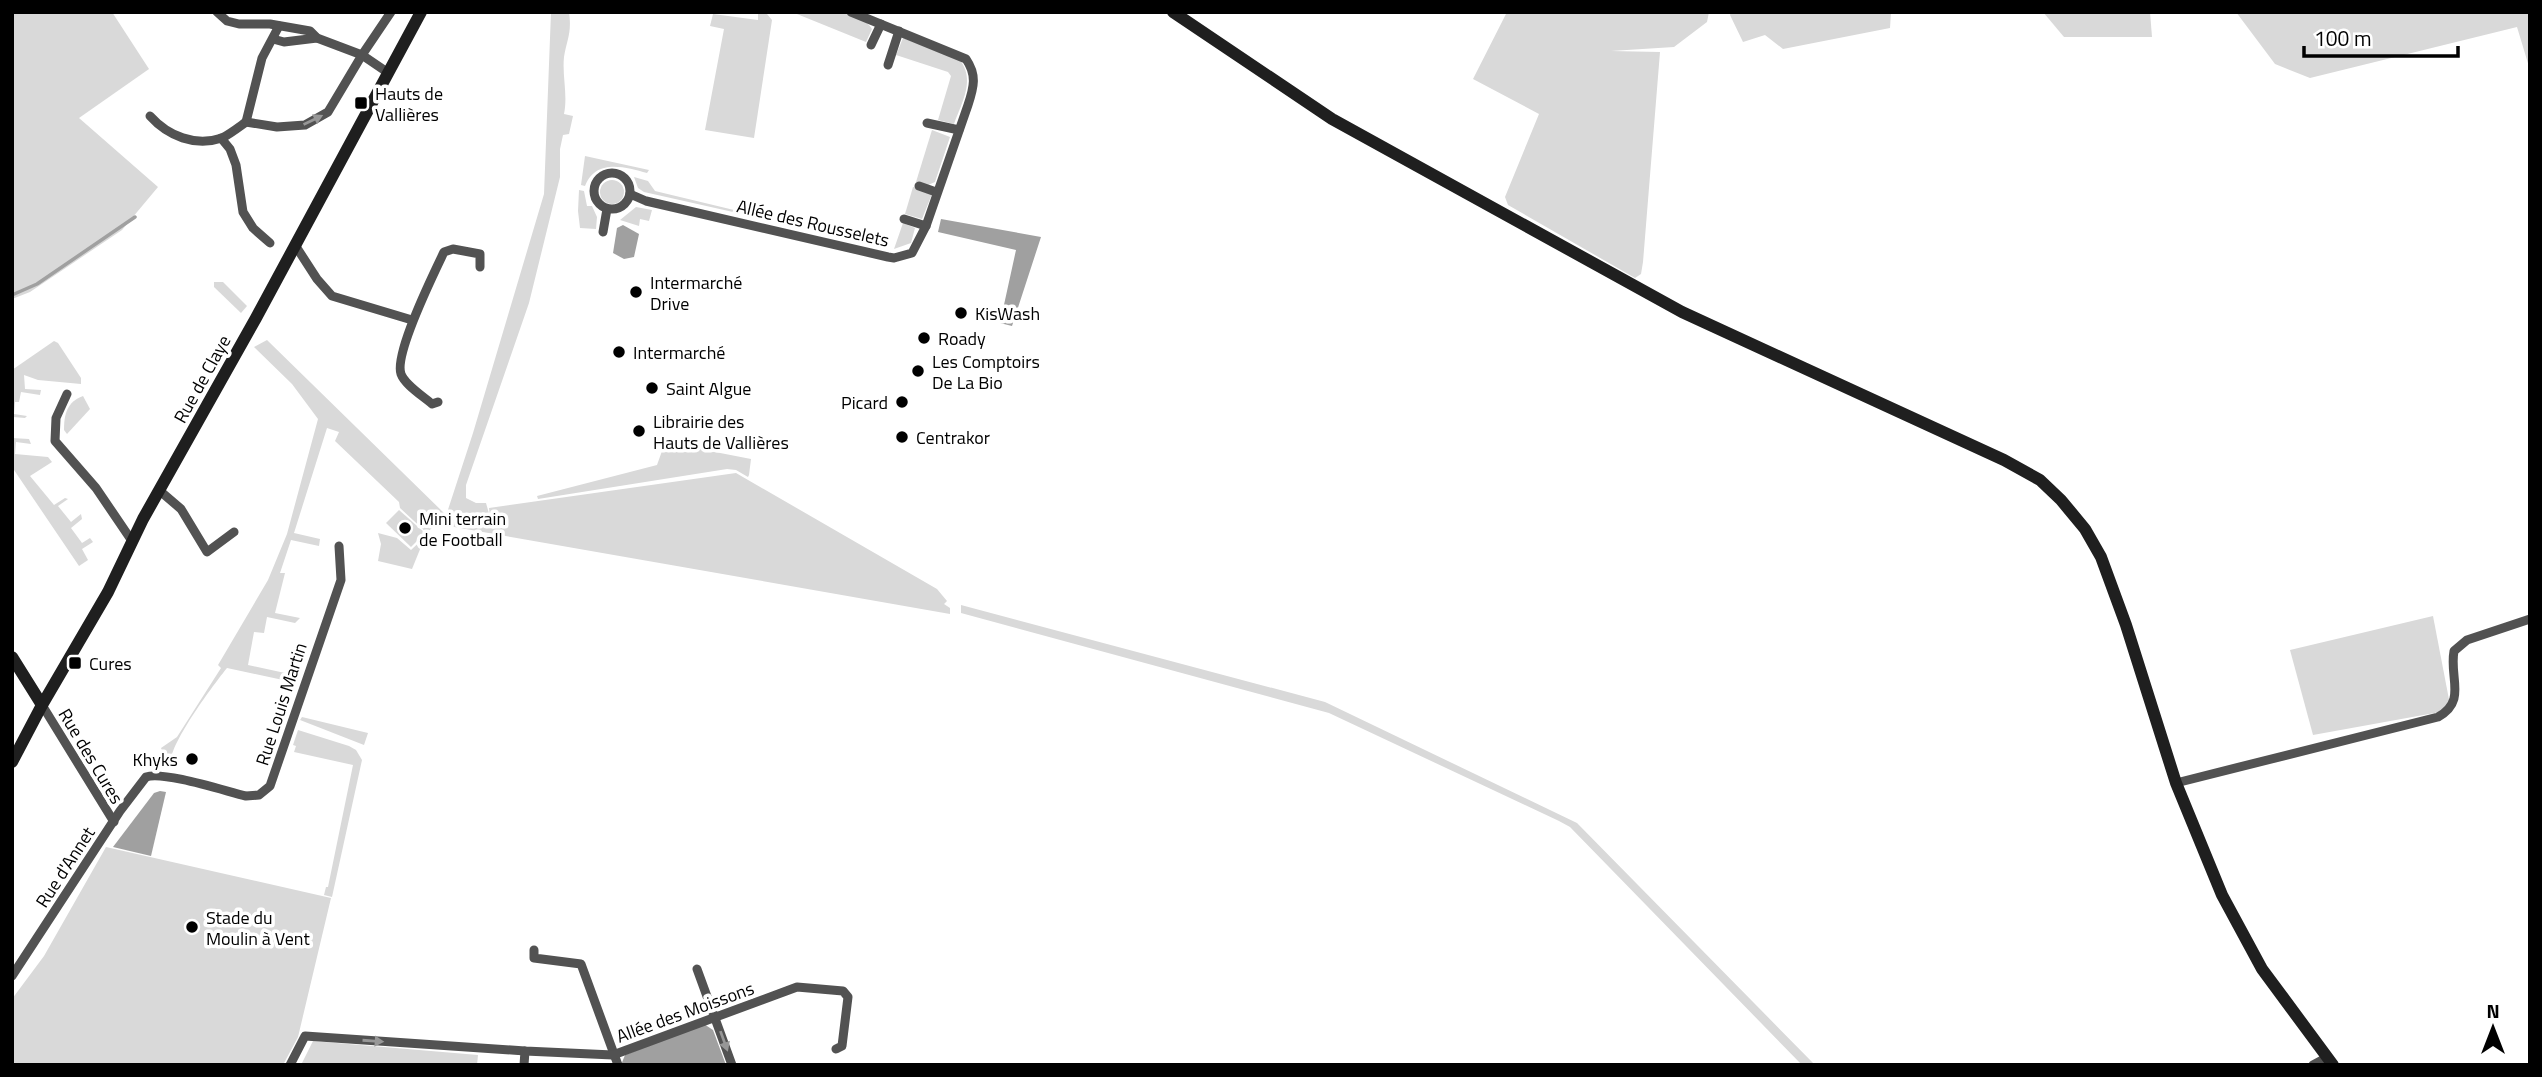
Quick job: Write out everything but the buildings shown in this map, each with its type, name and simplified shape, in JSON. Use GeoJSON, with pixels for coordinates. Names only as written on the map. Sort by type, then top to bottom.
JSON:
{"type":"FeatureCollection","features":[{"type":"Feature","properties":{"kind":"street"},"geometry":{"type":"LineString","coordinates":[[217,12],[227,21],[239,24],[310,31],[317,38],[362,55],[387,72]]}},
{"type":"Feature","properties":{"kind":"street"},"geometry":{"type":"LineString","coordinates":[[150,116],[162,130],[178,137],[197,140],[221,138],[246,122],[276,127],[305,125],[328,112],[391,12]]}},
{"type":"Feature","properties":{"kind":"street","name":"Rue de Claye"},"geometry":{"type":"LineString","coordinates":[[12,762],[108,592],[132,541],[421,12]]}},
{"type":"Feature","properties":{"kind":"street","name":"Allée des Rousselets"},"geometry":{"type":"LineString","coordinates":[[607,209],[598,203],[594,194],[595,183],[604,174],[616,173],[629,183],[630,194],[646,201],[894,258],[916,250],[977,87],[974,70],[966,59],[851,12]]}},
{"type":"Feature","properties":{"kind":"street"},"geometry":{"type":"LineString","coordinates":[[1173,12],[1332,119],[1457,186],[1643,292],[1984,450],[2040,480],[2085,529],[2101,557],[2126,625],[2176,783],[2216,883],[2267,977],[2330,1061],[2313,1065]]}},
{"type":"Feature","properties":{"kind":"street"},"geometry":{"type":"LineString","coordinates":[[872,46],[881,24]]}},
{"type":"Feature","properties":{"kind":"street"},"geometry":{"type":"LineString","coordinates":[[246,122],[262,58],[279,26]]}},
{"type":"Feature","properties":{"kind":"street"},"geometry":{"type":"LineString","coordinates":[[888,65],[899,31]]}},
{"type":"Feature","properties":{"kind":"street"},"geometry":{"type":"LineString","coordinates":[[273,39],[284,43],[317,38]]}},
{"type":"Feature","properties":{"kind":"street"},"geometry":{"type":"LineString","coordinates":[[927,122],[959,130]]}},
{"type":"Feature","properties":{"kind":"street"},"geometry":{"type":"LineString","coordinates":[[221,138],[230,149],[236,165],[243,212],[254,228],[270,243]]}},
{"type":"Feature","properties":{"kind":"street"},"geometry":{"type":"LineString","coordinates":[[919,186],[936,192]]}},
{"type":"Feature","properties":{"kind":"street"},"geometry":{"type":"LineString","coordinates":[[603,232],[607,209],[619,208],[628,200],[630,194]]}},
{"type":"Feature","properties":{"kind":"street"},"geometry":{"type":"LineString","coordinates":[[904,219],[926,226]]}},
{"type":"Feature","properties":{"kind":"street"},"geometry":{"type":"LineString","coordinates":[[295,245],[317,279],[332,296],[412,320]]}},
{"type":"Feature","properties":{"kind":"street"},"geometry":{"type":"LineString","coordinates":[[438,402],[432,404],[401,376],[400,368],[412,320],[444,252],[453,249],[480,254],[480,267]]}},
{"type":"Feature","properties":{"kind":"street"},"geometry":{"type":"LineString","coordinates":[[67,394],[56,418],[55,441],[96,488],[132,541]]}},
{"type":"Feature","properties":{"kind":"street"},"geometry":{"type":"LineString","coordinates":[[160,491],[181,509],[207,552],[234,532]]}},
{"type":"Feature","properties":{"kind":"street","name":"Rue Louis Martin"},"geometry":{"type":"LineString","coordinates":[[146,778],[167,777],[246,796],[259,795],[270,786],[341,580],[339,547]]}},
{"type":"Feature","properties":{"kind":"street"},"geometry":{"type":"LineString","coordinates":[[2176,783],[2438,717],[2451,710],[2456,698],[2452,665],[2454,651],[2467,640],[2530,619]]}},
{"type":"Feature","properties":{"kind":"street"},"geometry":{"type":"LineString","coordinates":[[12,657],[42,705]]}},
{"type":"Feature","properties":{"kind":"street","name":"Rue des Cures"},"geometry":{"type":"LineString","coordinates":[[42,705],[114,822]]}},
{"type":"Feature","properties":{"kind":"street","name":"Rue d'Annet"},"geometry":{"type":"LineString","coordinates":[[12,976],[146,778]]}},
{"type":"Feature","properties":{"kind":"street"},"geometry":{"type":"LineString","coordinates":[[534,950],[534,958],[581,964],[618,1065]]}},
{"type":"Feature","properties":{"kind":"street"},"geometry":{"type":"LineString","coordinates":[[697,969],[732,1065]]}},
{"type":"Feature","properties":{"kind":"street","name":"Allée des Moissons"},"geometry":{"type":"LineString","coordinates":[[290,1065],[305,1036],[613,1055],[797,987],[843,991],[848,997],[842,1046],[836,1049]]}},
{"type":"Feature","properties":{"kind":"street"},"geometry":{"type":"LineString","coordinates":[[524,1065],[525,1051]]}},
{"type":"Feature","properties":{"kind":"shaded area"},"geometry":{"type":"Polygon","coordinates":[[[12,12],[112,12],[149,69],[79,118],[158,187],[122,230],[30,292],[12,299],[12,12]]]}},
{"type":"Feature","properties":{"kind":"shaded area"},"geometry":{"type":"Polygon","coordinates":[[[551,12],[569,12],[570,31],[564,57],[564,114],[573,116],[569,134],[563,135],[560,177],[529,303],[466,485],[466,498],[476,503],[486,503],[490,517],[489,508],[736,473],[937,589],[947,601],[944,604],[950,608],[950,614],[443,525],[544,194],[551,12]]]}},
{"type":"Feature","properties":{"kind":"shaded area"},"geometry":{"type":"Polygon","coordinates":[[[792,12],[847,14],[866,22],[872,29],[866,42],[792,12]]]}},
{"type":"Feature","properties":{"kind":"shaded area"},"geometry":{"type":"Polygon","coordinates":[[[1507,12],[1709,12],[1707,22],[1674,47],[1611,51],[1660,52],[1643,262],[1641,274],[1635,278],[1508,205],[1505,197],[1539,114],[1473,79],[1507,12]]]}},
{"type":"Feature","properties":{"kind":"shaded area"},"geometry":{"type":"Polygon","coordinates":[[[1731,12],[1891,12],[1890,28],[1783,49],[1765,35],[1743,42],[1731,12]]]}},
{"type":"Feature","properties":{"kind":"shaded area"},"geometry":{"type":"Polygon","coordinates":[[[2043,12],[2150,12],[2152,37],[2064,37],[2043,12]]]}},
{"type":"Feature","properties":{"kind":"shaded area"},"geometry":{"type":"Polygon","coordinates":[[[2236,12],[2530,12],[2530,70],[2517,27],[2310,78],[2275,64],[2236,12]]]}},
{"type":"Feature","properties":{"kind":"shaded area"},"geometry":{"type":"Polygon","coordinates":[[[758,13],[767,14],[772,20],[754,138],[705,130],[724,29],[710,26],[713,14],[758,20],[758,13]]]}},
{"type":"Feature","properties":{"kind":"shaded area"},"geometry":{"type":"Polygon","coordinates":[[[903,38],[959,59],[964,67],[967,74],[966,91],[954,124],[938,120],[951,76],[948,72],[896,55],[903,38]]]}},
{"type":"Feature","properties":{"kind":"shaded area"},"geometry":{"type":"Polygon","coordinates":[[[932,130],[950,137],[935,182],[928,185],[916,182],[932,130]]]}},
{"type":"Feature","properties":{"kind":"shaded area"},"geometry":{"type":"Polygon","coordinates":[[[585,156],[649,170],[647,173],[621,167],[604,168],[596,171],[585,186],[581,185],[585,156]]]}},
{"type":"Feature","properties":{"kind":"shaded area"},"geometry":{"type":"Polygon","coordinates":[[[634,177],[648,181],[655,191],[734,210],[733,212],[644,192],[638,188],[634,177]]]}},
{"type":"Feature","properties":{"kind":"shaded area"},"geometry":{"type":"Polygon","coordinates":[[[612,180],[623,187],[624,192],[617,203],[612,204],[601,197],[600,192],[607,181],[612,180]]]}},
{"type":"Feature","properties":{"kind":"shaded area"},"geometry":{"type":"Polygon","coordinates":[[[913,187],[932,194],[922,219],[905,214],[913,187]]]}},
{"type":"Feature","properties":{"kind":"shaded area"},"geometry":{"type":"Polygon","coordinates":[[[579,190],[584,191],[587,206],[592,206],[597,217],[596,229],[580,228],[579,190]]]}},
{"type":"Feature","properties":{"kind":"shaded area"},"geometry":{"type":"Polygon","coordinates":[[[636,207],[652,210],[649,221],[640,219],[639,226],[620,220],[636,207]]]}},
{"type":"Feature","properties":{"kind":"shaded area"},"geometry":{"type":"Polygon","coordinates":[[[941,219],[1041,237],[1012,326],[1000,323],[1016,250],[938,232],[941,219]]]}},
{"type":"Feature","properties":{"kind":"shaded area"},"geometry":{"type":"Polygon","coordinates":[[[903,223],[915,228],[911,243],[894,249],[903,223]]]}},
{"type":"Feature","properties":{"kind":"shaded area"},"geometry":{"type":"Polygon","coordinates":[[[623,225],[639,234],[634,257],[624,259],[613,253],[617,228],[623,225]]]}},
{"type":"Feature","properties":{"kind":"shaded area"},"geometry":{"type":"Polygon","coordinates":[[[214,282],[223,282],[247,306],[241,313],[214,287],[214,282]]]}},
{"type":"Feature","properties":{"kind":"shaded area"},"geometry":{"type":"Polygon","coordinates":[[[267,340],[445,514],[427,533],[400,508],[399,502],[335,441],[339,432],[327,428],[294,533],[320,539],[319,546],[291,540],[280,573],[285,573],[275,613],[300,618],[295,623],[267,617],[264,633],[254,632],[248,665],[285,673],[283,680],[227,668],[184,730],[176,744],[171,764],[168,765],[161,748],[177,737],[221,668],[218,665],[268,580],[287,534],[318,419],[292,384],[254,347],[267,340]]]}},
{"type":"Feature","properties":{"kind":"shaded area"},"geometry":{"type":"Polygon","coordinates":[[[54,341],[81,378],[81,384],[38,380],[24,375],[25,389],[41,390],[40,395],[21,392],[19,402],[15,402],[14,414],[27,416],[13,417],[12,428],[12,370],[54,341]]]}},
{"type":"Feature","properties":{"kind":"shaded area"},"geometry":{"type":"Polygon","coordinates":[[[83,396],[90,409],[67,434],[64,430],[68,409],[83,396]]]}},
{"type":"Feature","properties":{"kind":"shaded area"},"geometry":{"type":"Polygon","coordinates":[[[12,438],[29,439],[31,444],[16,442],[15,454],[48,457],[52,462],[30,476],[54,505],[65,498],[68,499],[58,506],[71,522],[81,514],[82,519],[71,528],[82,543],[90,538],[93,542],[82,549],[88,560],[79,566],[12,467],[12,438]]]}},
{"type":"Feature","properties":{"kind":"shaded area"},"geometry":{"type":"Polygon","coordinates":[[[674,444],[751,459],[749,475],[748,477],[736,470],[727,469],[538,499],[537,496],[657,465],[662,451],[674,444]]]}},
{"type":"Feature","properties":{"kind":"shaded area","name":"Mini terrain de Football"},"geometry":{"type":"Polygon","coordinates":[[[399,510],[425,533],[411,547],[386,523],[399,510]]]}},
{"type":"Feature","properties":{"kind":"shaded area"},"geometry":{"type":"Polygon","coordinates":[[[378,533],[397,538],[411,550],[425,537],[412,569],[378,561],[381,544],[378,533]]]}},
{"type":"Feature","properties":{"kind":"shaded area"},"geometry":{"type":"Polygon","coordinates":[[[961,605],[1325,702],[1577,823],[1815,1065],[1802,1065],[1570,827],[1559,821],[1329,713],[961,613],[961,605]]]}},
{"type":"Feature","properties":{"kind":"shaded area"},"geometry":{"type":"Polygon","coordinates":[[[2433,616],[2451,710],[2313,735],[2290,650],[2433,616]]]}},
{"type":"Feature","properties":{"kind":"shaded area"},"geometry":{"type":"Polygon","coordinates":[[[302,717],[368,733],[364,745],[300,720],[302,717]]]}},
{"type":"Feature","properties":{"kind":"shaded area"},"geometry":{"type":"Polygon","coordinates":[[[298,730],[349,746],[356,750],[362,760],[332,897],[324,895],[328,887],[353,765],[294,752],[296,746],[293,745],[298,730]]]}},
{"type":"Feature","properties":{"kind":"shaded area"},"geometry":{"type":"Polygon","coordinates":[[[166,792],[151,856],[113,847],[154,793],[166,792]]]}},
{"type":"Feature","properties":{"kind":"shaded area","name":"Stade du Moulin à Vent"},"geometry":{"type":"Polygon","coordinates":[[[106,847],[331,898],[298,1037],[283,1065],[12,1065],[12,999],[44,956],[106,847]]]}},
{"type":"Feature","properties":{"kind":"shaded area"},"geometry":{"type":"Polygon","coordinates":[[[704,1024],[713,1030],[726,1065],[621,1065],[625,1055],[704,1024]]]}},
{"type":"Feature","properties":{"kind":"shaded area"},"geometry":{"type":"Polygon","coordinates":[[[313,1041],[478,1055],[477,1065],[301,1065],[313,1041]]]}},
{"type":"Feature","properties":{"kind":"waterway"},"geometry":{"type":"LineString","coordinates":[[12,295],[37,284],[135,217]]}},
{"type":"Feature","properties":{"kind":"place","name":"Hauts de Vallières"},"geometry":{"type":"Point","coordinates":[361,103]}},
{"type":"Feature","properties":{"kind":"place","name":"Intermarché Drive"},"geometry":{"type":"Point","coordinates":[636,292]}},
{"type":"Feature","properties":{"kind":"place","name":"KisWash"},"geometry":{"type":"Point","coordinates":[961,313]}},
{"type":"Feature","properties":{"kind":"place","name":"Roady"},"geometry":{"type":"Point","coordinates":[924,338]}},
{"type":"Feature","properties":{"kind":"place","name":"Intermarché"},"geometry":{"type":"Point","coordinates":[619,352]}},
{"type":"Feature","properties":{"kind":"place","name":"Les Comptoirs De La Bio"},"geometry":{"type":"Point","coordinates":[918,371]}},
{"type":"Feature","properties":{"kind":"place","name":"Saint Algue"},"geometry":{"type":"Point","coordinates":[652,388]}},
{"type":"Feature","properties":{"kind":"place","name":"Picard"},"geometry":{"type":"Point","coordinates":[902,402]}},
{"type":"Feature","properties":{"kind":"place","name":"Librairie des Hauts de Vallières"},"geometry":{"type":"Point","coordinates":[639,431]}},
{"type":"Feature","properties":{"kind":"place","name":"Centrakor"},"geometry":{"type":"Point","coordinates":[902,437]}},
{"type":"Feature","properties":{"kind":"place","name":"Mini terrain de Football"},"geometry":{"type":"Point","coordinates":[405,528]}},
{"type":"Feature","properties":{"kind":"place","name":"Cures"},"geometry":{"type":"Point","coordinates":[75,663]}},
{"type":"Feature","properties":{"kind":"place","name":"Khyks"},"geometry":{"type":"Point","coordinates":[192,759]}},
{"type":"Feature","properties":{"kind":"place","name":"Stade du Moulin à Vent"},"geometry":{"type":"Point","coordinates":[192,927]}}]}
